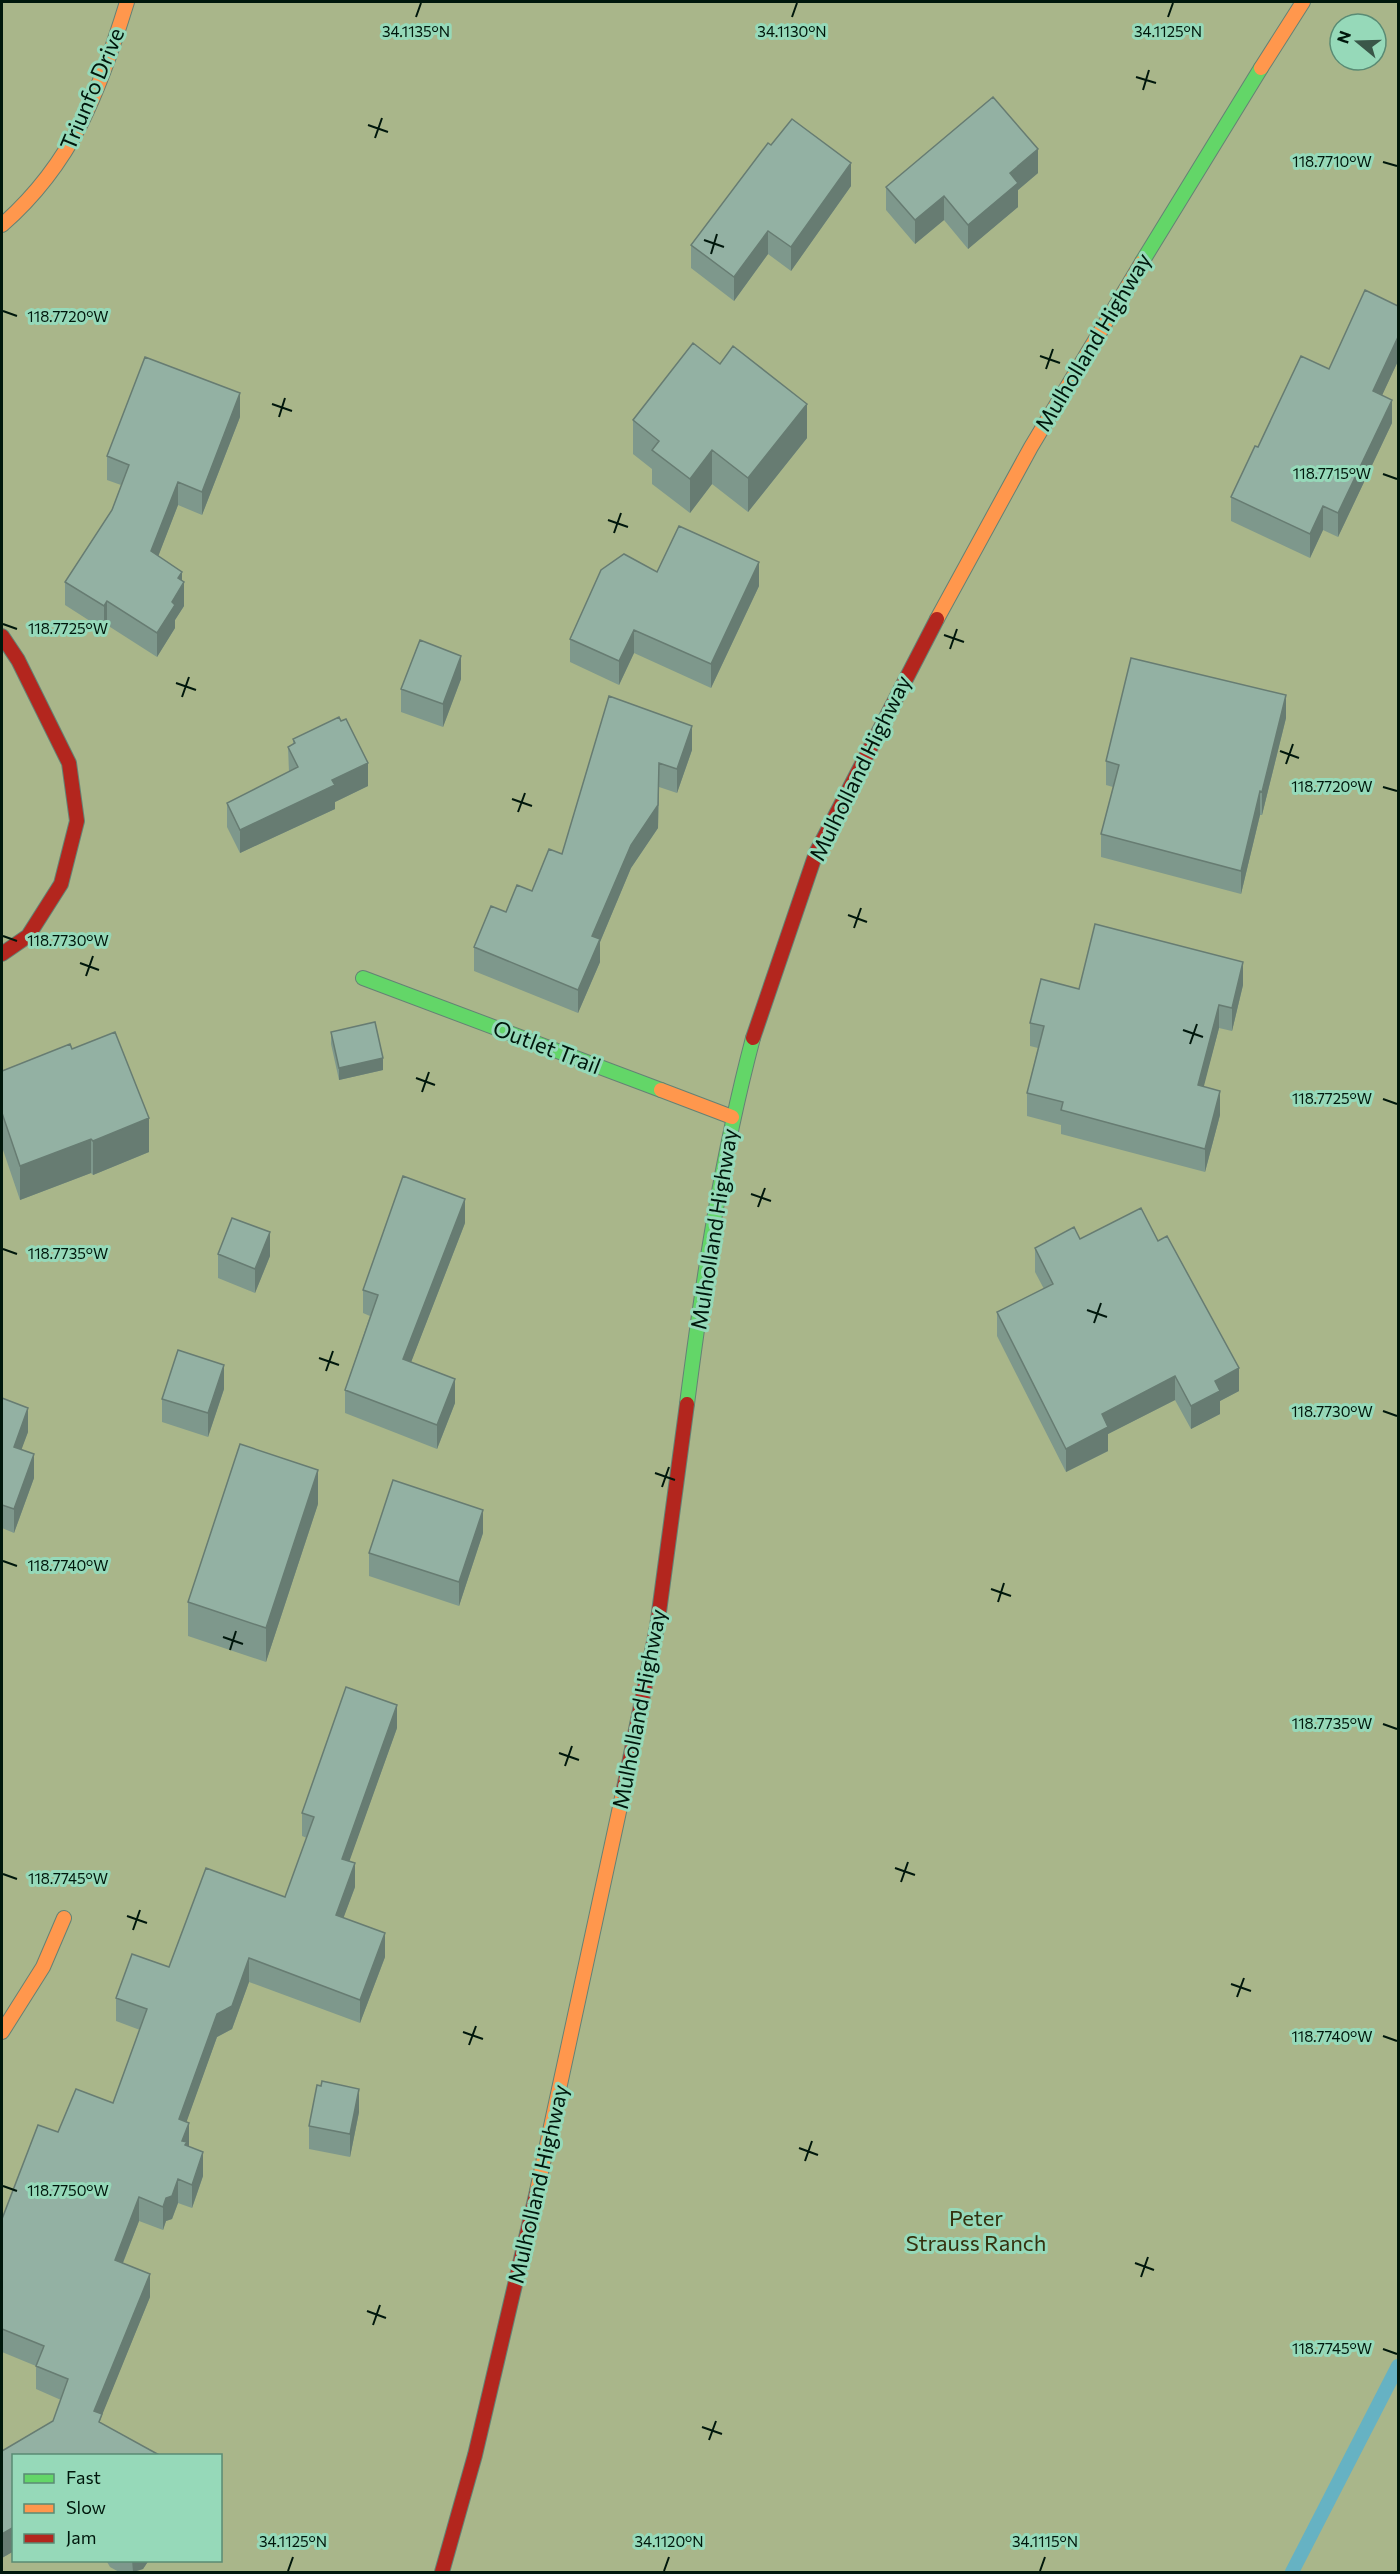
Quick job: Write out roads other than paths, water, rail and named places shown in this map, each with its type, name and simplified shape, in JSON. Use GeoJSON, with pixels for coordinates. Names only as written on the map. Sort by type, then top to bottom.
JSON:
{"type":"FeatureCollection","features":[{"type":"Feature","properties":{"kind":"main road","name":"Triunfo Drive"},"geometry":{"type":"LineString","coordinates":[[2,225],[25,208],[59,166],[84,119],[112,53],[127,2]]}},
{"type":"Feature","properties":{"kind":"main road","name":"Mulholland Highway"},"geometry":{"type":"LineString","coordinates":[[442,2572],[478,2443],[557,2108],[657,1627],[707,1251],[732,1117],[759,1014],[816,853],[904,678],[1037,436],[1202,161],[1304,2]]}},
{"type":"Feature","properties":{"kind":"main road"},"geometry":{"type":"LineString","coordinates":[[2,636],[18,660],[69,763],[77,821],[61,884],[28,936],[2,954]]}},
{"type":"Feature","properties":{"kind":"main road","name":"Outlet Trail"},"geometry":{"type":"LineString","coordinates":[[363,978],[732,1117]]}},
{"type":"Feature","properties":{"kind":"main road"},"geometry":{"type":"LineString","coordinates":[[2,2032],[43,1967],[64,1918]]}},
{"type":"Feature","properties":{"kind":"waterway"},"geometry":{"type":"LineString","coordinates":[[1292,2572],[1398,2366]]}},
{"type":"Feature","properties":{"kind":"park label","name":"Peter Strauss Ranch"},"geometry":{"type":"Point","coordinates":[976,2230]}}]}
